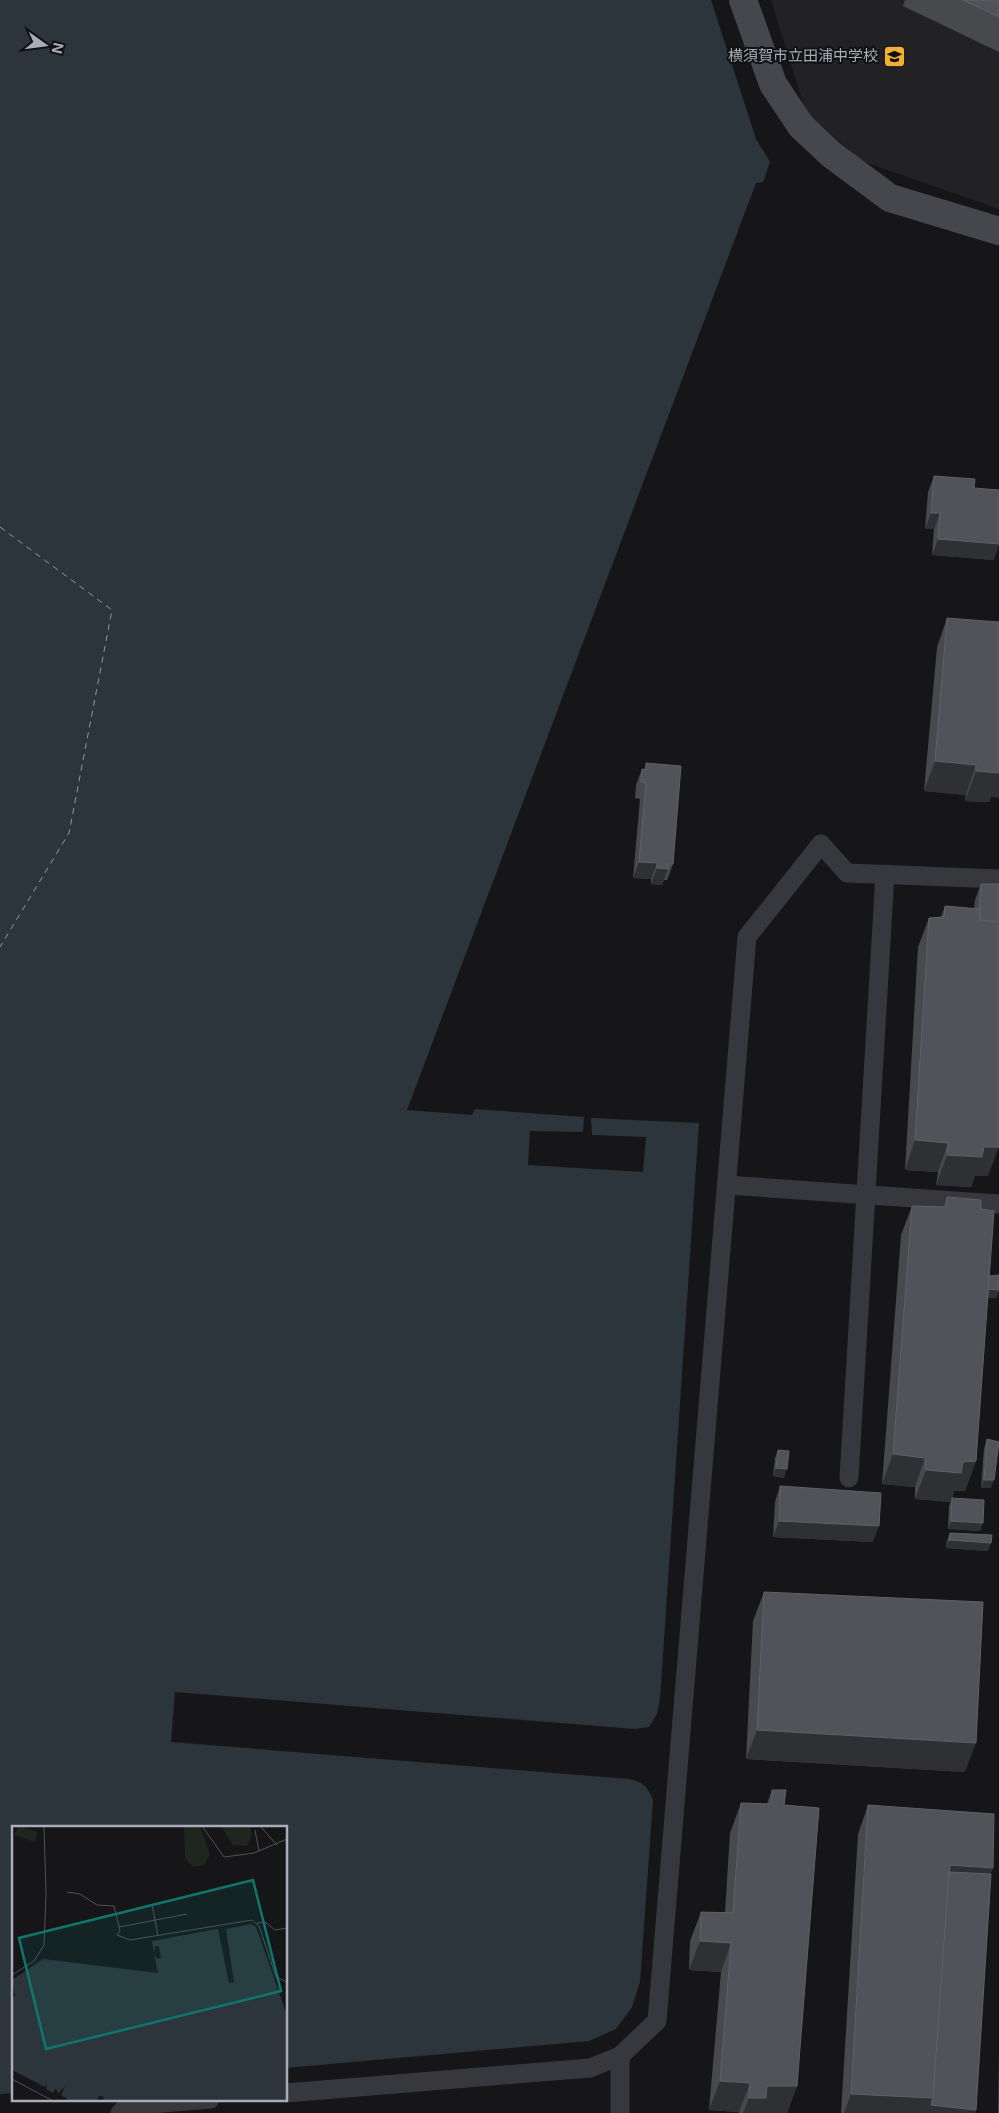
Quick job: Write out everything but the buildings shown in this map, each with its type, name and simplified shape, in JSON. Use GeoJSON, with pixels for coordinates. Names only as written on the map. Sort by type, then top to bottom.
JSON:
{"type":"FeatureCollection","features":[{"type":"Feature","properties":{"kind":"street"},"geometry":{"type":"LineString","coordinates":[[743,0],[774,84],[800,126],[832,156],[890,198],[999,232]]}},
{"type":"Feature","properties":{"kind":"lane"},"geometry":{"type":"LineString","coordinates":[[288,2093],[590,2068],[620,2056],[657,2021],[747,937],[821,844],[847,873],[999,879]]}},
{"type":"Feature","properties":{"kind":"lane"},"geometry":{"type":"LineString","coordinates":[[849,1478],[886,874]]}},
{"type":"Feature","properties":{"kind":"lane"},"geometry":{"type":"LineString","coordinates":[[727,1185],[999,1204]]}},
{"type":"Feature","properties":{"kind":"lane"},"geometry":{"type":"LineString","coordinates":[[620,2056],[620,2113]]}},
{"type":"Feature","properties":{"kind":"lane"},"geometry":{"type":"LineString","coordinates":[[120,2113],[127,2106],[198,2100]]}},
{"type":"Feature","properties":{"kind":"shaded area"},"geometry":{"type":"Polygon","coordinates":[[[0,0],[711,0],[756,139],[770,162],[763,182],[756,183],[407,1110],[472,1115],[475,1109],[584,1117],[583,1132],[530,1131],[528,1165],[643,1172],[646,1137],[592,1135],[591,1118],[699,1123],[660,1699],[657,1714],[649,1727],[635,1729],[175,1692],[171,1742],[629,1779],[638,1782],[649,1792],[653,1800],[640,1982],[632,2007],[616,2029],[589,2041],[288,2068],[288,1826],[12,1826],[12,2093],[0,2094],[0,0]]]}},
{"type":"Feature","properties":{"kind":"shaded area","name":"横須賀市立田浦中学校"},"geometry":{"type":"Polygon","coordinates":[[[771,0],[999,0],[999,209],[862,161],[806,112],[771,0]]]}},
{"type":"Feature","properties":{"kind":"ferry route"},"geometry":{"type":"LineString","coordinates":[[0,527],[112,610],[69,833],[0,947]]}},
{"type":"Feature","properties":{"kind":"place","name":"横須賀市立田浦中学校"},"geometry":{"type":"Point","coordinates":[894,56]}}]}
